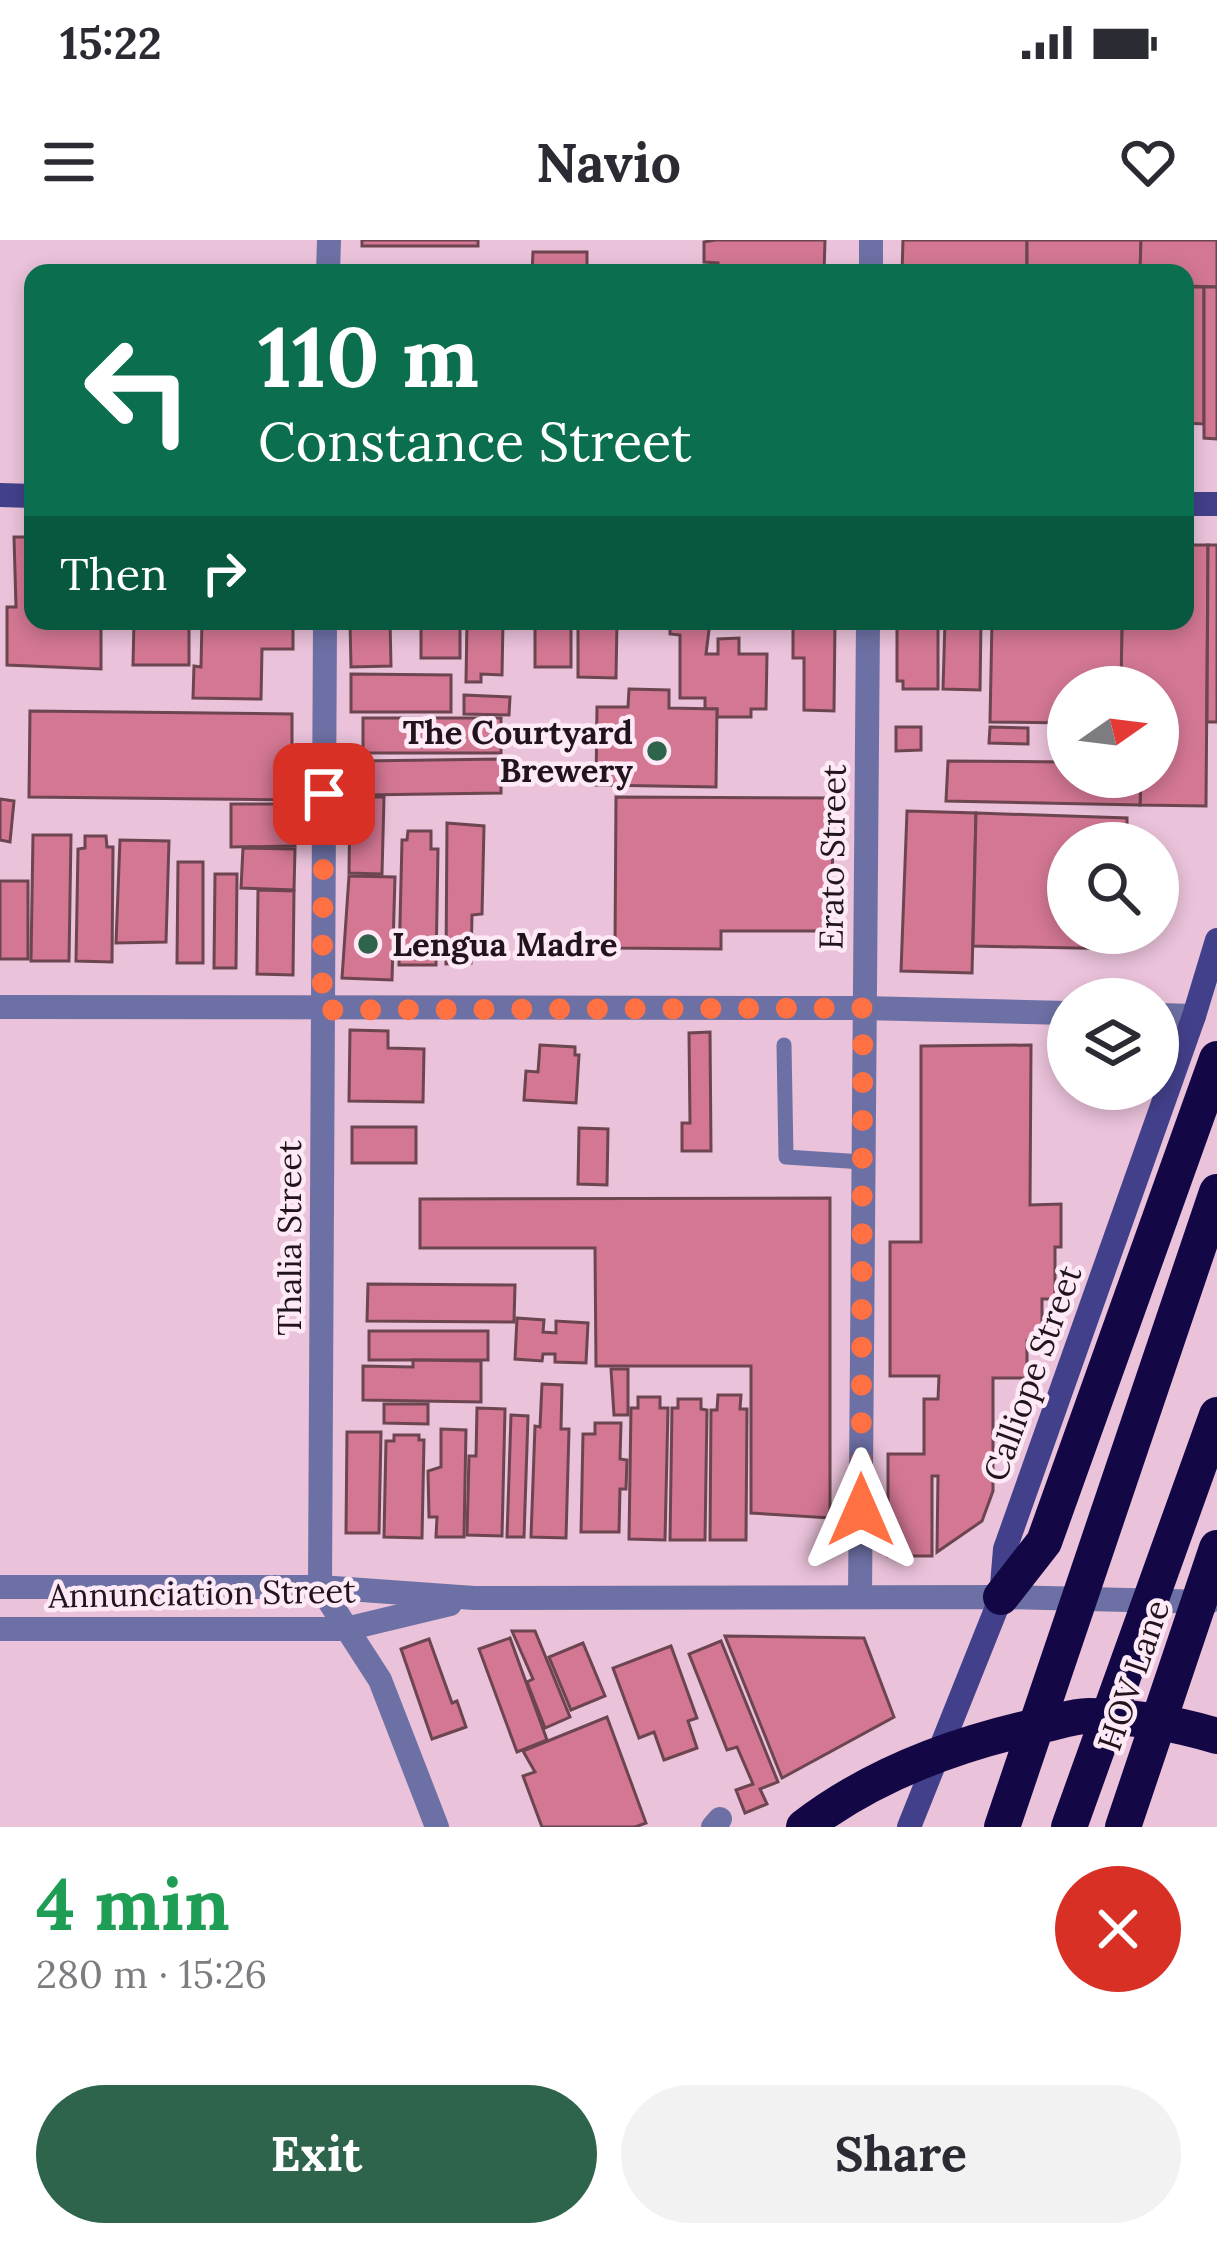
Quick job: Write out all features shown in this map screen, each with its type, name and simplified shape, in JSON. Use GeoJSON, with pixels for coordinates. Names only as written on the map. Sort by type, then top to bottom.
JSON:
{"type":"FeatureCollection","features":[{"type":"Feature","properties":{"kind":"highway"},"geometry":{"type":"LineString","coordinates":[[1001,1597],[1044,1543],[1217,1059]]}},
{"type":"Feature","properties":{"kind":"highway"},"geometry":{"type":"LineString","coordinates":[[1002,1827],[1217,1192]]}},
{"type":"Feature","properties":{"kind":"highway"},"geometry":{"type":"LineString","coordinates":[[1069,1827],[1217,1415]]}},
{"type":"Feature","properties":{"kind":"highway","name":"HOV Lane"},"geometry":{"type":"LineString","coordinates":[[1123,1827],[1217,1549]]}},
{"type":"Feature","properties":{"kind":"highway"},"geometry":{"type":"LineString","coordinates":[[804,1827],[845,1796],[926,1759],[1001,1733],[1085,1715],[1183,1726],[1217,1736]]}},
{"type":"Feature","properties":{"kind":"street","name":"Thalia Street"},"geometry":{"type":"LineString","coordinates":[[320,1588],[325,630]]}},
{"type":"Feature","properties":{"kind":"street","name":"Erato Street"},"geometry":{"type":"LineString","coordinates":[[860,1597],[868,630]]}},
{"type":"Feature","properties":{"kind":"street","name":"Calliope Street"},"geometry":{"type":"LineString","coordinates":[[909,1827],[1001,1597],[1005,1549],[1217,940]]}},
{"type":"Feature","properties":{"kind":"street"},"geometry":{"type":"LineString","coordinates":[[0,1007],[1047,1012]]}},
{"type":"Feature","properties":{"kind":"street"},"geometry":{"type":"LineString","coordinates":[[1179,1016],[1194,1016]]}},
{"type":"Feature","properties":{"kind":"street","name":"Annunciation Street"},"geometry":{"type":"LineString","coordinates":[[0,1587],[320,1588],[474,1598],[1001,1597],[1217,1602]]}},
{"type":"Feature","properties":{"kind":"street"},"geometry":{"type":"LineString","coordinates":[[320,1588],[380,1680],[437,1827]]}},
{"type":"Feature","properties":{"kind":"street","name":"Annunciation Street"},"geometry":{"type":"LineString","coordinates":[[0,1629],[346,1629],[474,1598]]}},
{"type":"Feature","properties":{"kind":"lane"},"geometry":{"type":"LineString","coordinates":[[784,1046],[786,1157],[863,1162]]}},
{"type":"Feature","properties":{"kind":"building"},"geometry":{"type":"Polygon","coordinates":[[[362,240],[478,240],[478,246],[362,246],[362,240]]]}},
{"type":"Feature","properties":{"kind":"building"},"geometry":{"type":"Polygon","coordinates":[[[825,240],[824,264],[704,262],[704,242],[825,240]]]}},
{"type":"Feature","properties":{"kind":"building"},"geometry":{"type":"Polygon","coordinates":[[[903,240],[1027,240],[1027,264],[902,264],[903,240]]]}},
{"type":"Feature","properties":{"kind":"building"},"geometry":{"type":"Polygon","coordinates":[[[1027,240],[1141,240],[1140,264],[1027,264],[1027,240]]]}},
{"type":"Feature","properties":{"kind":"building"},"geometry":{"type":"Polygon","coordinates":[[[1141,240],[1217,240],[1217,287],[1194,286],[1194,264],[1140,264],[1141,240]]]}},
{"type":"Feature","properties":{"kind":"building"},"geometry":{"type":"Polygon","coordinates":[[[533,252],[587,252],[587,264],[532,264],[533,252]]]}},
{"type":"Feature","properties":{"kind":"building"},"geometry":{"type":"Polygon","coordinates":[[[1194,287],[1204,287],[1204,424],[1194,423],[1194,287]]]}},
{"type":"Feature","properties":{"kind":"building"},"geometry":{"type":"Polygon","coordinates":[[[1204,287],[1217,287],[1217,439],[1204,438],[1204,287]]]}},
{"type":"Feature","properties":{"kind":"building"},"geometry":{"type":"Polygon","coordinates":[[[14,537],[24,537],[24,630],[101,630],[101,669],[7,665],[7,607],[16,607],[14,537]]]}},
{"type":"Feature","properties":{"kind":"building"},"geometry":{"type":"Polygon","coordinates":[[[1194,545],[1208,545],[1206,806],[1140,805],[1140,798],[1179,798],[1179,666],[1121,666],[1122,630],[1194,630],[1194,545]]]}},
{"type":"Feature","properties":{"kind":"building"},"geometry":{"type":"Polygon","coordinates":[[[1208,545],[1217,545],[1217,722],[1207,722],[1208,545]]]}},
{"type":"Feature","properties":{"kind":"building"},"geometry":{"type":"Polygon","coordinates":[[[134,630],[189,630],[189,665],[133,665],[134,630]]]}},
{"type":"Feature","properties":{"kind":"building"},"geometry":{"type":"Polygon","coordinates":[[[202,630],[293,630],[293,649],[262,649],[261,699],[193,698],[194,666],[201,667],[202,630]]]}},
{"type":"Feature","properties":{"kind":"building"},"geometry":{"type":"Polygon","coordinates":[[[350,630],[390,630],[391,666],[351,667],[350,630]]]}},
{"type":"Feature","properties":{"kind":"building"},"geometry":{"type":"Polygon","coordinates":[[[421,630],[460,630],[460,658],[421,658],[421,630]]]}},
{"type":"Feature","properties":{"kind":"building"},"geometry":{"type":"Polygon","coordinates":[[[467,630],[503,630],[502,675],[481,674],[481,682],[466,682],[467,630]]]}},
{"type":"Feature","properties":{"kind":"building"},"geometry":{"type":"Polygon","coordinates":[[[535,630],[571,630],[571,667],[535,667],[535,630]]]}},
{"type":"Feature","properties":{"kind":"building"},"geometry":{"type":"Polygon","coordinates":[[[578,630],[617,630],[616,678],[578,677],[578,630]]]}},
{"type":"Feature","properties":{"kind":"building"},"geometry":{"type":"Polygon","coordinates":[[[670,630],[709,630],[706,654],[718,654],[718,639],[739,638],[739,654],[767,654],[766,709],[751,709],[751,717],[717,717],[717,709],[705,709],[705,698],[680,698],[680,635],[670,630]]]}},
{"type":"Feature","properties":{"kind":"building"},"geometry":{"type":"Polygon","coordinates":[[[793,630],[835,630],[834,711],[804,710],[804,658],[793,658],[793,630]]]}},
{"type":"Feature","properties":{"kind":"building"},"geometry":{"type":"Polygon","coordinates":[[[897,630],[938,630],[938,689],[903,689],[903,681],[897,681],[897,630]]]}},
{"type":"Feature","properties":{"kind":"building"},"geometry":{"type":"Polygon","coordinates":[[[945,630],[981,630],[980,690],[943,689],[945,630]]]}},
{"type":"Feature","properties":{"kind":"building"},"geometry":{"type":"Polygon","coordinates":[[[992,630],[1122,630],[1121,666],[1047,666],[1047,723],[990,722],[992,630]]]}},
{"type":"Feature","properties":{"kind":"building"},"geometry":{"type":"Polygon","coordinates":[[[351,674],[451,675],[451,712],[351,712],[351,674]]]}},
{"type":"Feature","properties":{"kind":"building","name":"The Courtyard Brewery"},"geometry":{"type":"Polygon","coordinates":[[[629,689],[669,690],[669,708],[717,709],[716,787],[596,785],[597,707],[628,707],[629,689]]]}},
{"type":"Feature","properties":{"kind":"building"},"geometry":{"type":"Polygon","coordinates":[[[464,695],[510,697],[509,715],[464,714],[464,695]]]}},
{"type":"Feature","properties":{"kind":"building"},"geometry":{"type":"Polygon","coordinates":[[[30,711],[292,714],[292,800],[29,797],[30,711]]]}},
{"type":"Feature","properties":{"kind":"building"},"geometry":{"type":"Polygon","coordinates":[[[363,718],[501,718],[501,753],[363,753],[363,718]]]}},
{"type":"Feature","properties":{"kind":"building"},"geometry":{"type":"Polygon","coordinates":[[[896,727],[921,727],[921,750],[896,751],[896,727]]]}},
{"type":"Feature","properties":{"kind":"building"},"geometry":{"type":"Polygon","coordinates":[[[990,727],[1028,728],[1028,744],[989,743],[990,727]]]}},
{"type":"Feature","properties":{"kind":"building"},"geometry":{"type":"Polygon","coordinates":[[[501,759],[501,793],[362,795],[362,761],[501,759]]]}},
{"type":"Feature","properties":{"kind":"building"},"geometry":{"type":"Polygon","coordinates":[[[948,761],[1047,762],[1047,798],[1140,798],[1140,805],[946,801],[948,761]]]}},
{"type":"Feature","properties":{"kind":"building"},"geometry":{"type":"Polygon","coordinates":[[[350,797],[384,797],[382,874],[349,873],[350,797]]]}},
{"type":"Feature","properties":{"kind":"building"},"geometry":{"type":"Polygon","coordinates":[[[616,797],[833,798],[832,931],[721,931],[721,949],[615,948],[616,797]]]}},
{"type":"Feature","properties":{"kind":"building"},"geometry":{"type":"Polygon","coordinates":[[[0,799],[14,801],[10,842],[0,840],[0,799]]]}},
{"type":"Feature","properties":{"kind":"building"},"geometry":{"type":"Polygon","coordinates":[[[231,804],[295,804],[295,846],[231,847],[231,804]]]}},
{"type":"Feature","properties":{"kind":"building"},"geometry":{"type":"Polygon","coordinates":[[[907,811],[976,813],[972,973],[901,971],[907,811]]]}},
{"type":"Feature","properties":{"kind":"building"},"geometry":{"type":"Polygon","coordinates":[[[976,813],[1127,818],[1127,822],[1047,822],[1047,947],[973,946],[976,813]]]}},
{"type":"Feature","properties":{"kind":"building"},"geometry":{"type":"Polygon","coordinates":[[[447,823],[484,826],[482,914],[472,915],[471,963],[446,964],[447,823]]]}},
{"type":"Feature","properties":{"kind":"building"},"geometry":{"type":"Polygon","coordinates":[[[408,831],[431,831],[431,849],[438,849],[436,965],[399,965],[402,840],[407,840],[408,831]]]}},
{"type":"Feature","properties":{"kind":"building"},"geometry":{"type":"Polygon","coordinates":[[[33,835],[71,835],[69,961],[31,961],[33,835]]]}},
{"type":"Feature","properties":{"kind":"building"},"geometry":{"type":"Polygon","coordinates":[[[85,836],[106,836],[107,847],[113,847],[112,962],[76,961],[78,849],[85,848],[85,836]]]}},
{"type":"Feature","properties":{"kind":"building"},"geometry":{"type":"Polygon","coordinates":[[[120,840],[169,841],[166,942],[116,943],[120,840]]]}},
{"type":"Feature","properties":{"kind":"building"},"geometry":{"type":"Polygon","coordinates":[[[243,848],[295,849],[294,890],[241,888],[243,848]]]}},
{"type":"Feature","properties":{"kind":"building"},"geometry":{"type":"Polygon","coordinates":[[[178,862],[203,862],[203,963],[177,963],[178,862]]]}},
{"type":"Feature","properties":{"kind":"building"},"geometry":{"type":"Polygon","coordinates":[[[215,874],[237,874],[236,968],[214,968],[215,874]]]}},
{"type":"Feature","properties":{"kind":"building","name":"Lengua Madre"},"geometry":{"type":"Polygon","coordinates":[[[349,876],[395,877],[392,980],[342,978],[349,876]]]}},
{"type":"Feature","properties":{"kind":"building"},"geometry":{"type":"Polygon","coordinates":[[[0,881],[28,881],[28,959],[0,959],[0,881]]]}},
{"type":"Feature","properties":{"kind":"building"},"geometry":{"type":"Polygon","coordinates":[[[258,890],[294,891],[293,975],[257,974],[258,890]]]}},
{"type":"Feature","properties":{"kind":"building"},"geometry":{"type":"Polygon","coordinates":[[[350,1030],[388,1031],[388,1048],[424,1049],[423,1102],[349,1101],[350,1030]]]}},
{"type":"Feature","properties":{"kind":"building"},"geometry":{"type":"Polygon","coordinates":[[[710,1032],[711,1151],[682,1151],[682,1123],[690,1123],[689,1033],[710,1032]]]}},
{"type":"Feature","properties":{"kind":"building"},"geometry":{"type":"Polygon","coordinates":[[[540,1045],[575,1047],[579,1055],[576,1103],[524,1100],[526,1071],[538,1072],[540,1045]]]}},
{"type":"Feature","properties":{"kind":"building"},"geometry":{"type":"Polygon","coordinates":[[[1031,1045],[1030,1205],[1061,1204],[1055,1299],[1042,1299],[1042,1341],[1027,1341],[1027,1378],[993,1378],[993,1491],[982,1521],[937,1552],[938,1476],[932,1476],[932,1556],[888,1556],[888,1454],[924,1454],[924,1399],[938,1399],[939,1376],[890,1376],[890,1242],[921,1242],[921,1046],[1031,1045]]]}},
{"type":"Feature","properties":{"kind":"building"},"geometry":{"type":"Polygon","coordinates":[[[352,1127],[416,1127],[416,1163],[352,1163],[352,1127]]]}},
{"type":"Feature","properties":{"kind":"building"},"geometry":{"type":"Polygon","coordinates":[[[579,1128],[608,1129],[607,1185],[578,1184],[579,1128]]]}},
{"type":"Feature","properties":{"kind":"building"},"geometry":{"type":"Polygon","coordinates":[[[830,1198],[830,1518],[751,1513],[751,1366],[596,1366],[595,1248],[420,1248],[420,1199],[830,1198]]]}},
{"type":"Feature","properties":{"kind":"building"},"geometry":{"type":"Polygon","coordinates":[[[368,1284],[515,1285],[514,1322],[367,1321],[368,1284]]]}},
{"type":"Feature","properties":{"kind":"building"},"geometry":{"type":"Polygon","coordinates":[[[517,1318],[544,1320],[543,1332],[556,1333],[556,1321],[588,1323],[586,1363],[555,1362],[555,1354],[543,1354],[542,1361],[515,1359],[517,1318]]]}},
{"type":"Feature","properties":{"kind":"building"},"geometry":{"type":"Polygon","coordinates":[[[369,1331],[488,1331],[488,1360],[369,1360],[369,1331]]]}},
{"type":"Feature","properties":{"kind":"building"},"geometry":{"type":"Polygon","coordinates":[[[413,1360],[481,1361],[481,1402],[363,1400],[363,1366],[413,1367],[413,1360]]]}},
{"type":"Feature","properties":{"kind":"building"},"geometry":{"type":"Polygon","coordinates":[[[611,1369],[628,1369],[628,1415],[614,1415],[611,1369]]]}},
{"type":"Feature","properties":{"kind":"building"},"geometry":{"type":"Polygon","coordinates":[[[542,1384],[562,1385],[561,1429],[569,1429],[566,1538],[531,1537],[535,1426],[540,1427],[542,1384]]]}},
{"type":"Feature","properties":{"kind":"building"},"geometry":{"type":"Polygon","coordinates":[[[718,1395],[741,1395],[740,1409],[747,1409],[746,1540],[710,1540],[711,1410],[717,1410],[718,1395]]]}},
{"type":"Feature","properties":{"kind":"building"},"geometry":{"type":"Polygon","coordinates":[[[638,1397],[660,1397],[660,1408],[668,1408],[665,1540],[629,1539],[631,1408],[638,1408],[638,1397]]]}},
{"type":"Feature","properties":{"kind":"building"},"geometry":{"type":"Polygon","coordinates":[[[678,1399],[701,1399],[701,1409],[707,1410],[705,1540],[670,1540],[672,1408],[678,1408],[678,1399]]]}},
{"type":"Feature","properties":{"kind":"building"},"geometry":{"type":"Polygon","coordinates":[[[384,1404],[428,1404],[428,1424],[384,1423],[384,1404]]]}},
{"type":"Feature","properties":{"kind":"building"},"geometry":{"type":"Polygon","coordinates":[[[477,1408],[505,1409],[502,1536],[467,1535],[469,1456],[476,1456],[477,1408]]]}},
{"type":"Feature","properties":{"kind":"building"},"geometry":{"type":"Polygon","coordinates":[[[511,1415],[528,1416],[524,1537],[507,1537],[511,1415]]]}},
{"type":"Feature","properties":{"kind":"building"},"geometry":{"type":"Polygon","coordinates":[[[595,1423],[621,1423],[620,1459],[627,1460],[626,1489],[620,1489],[619,1532],[581,1532],[583,1434],[595,1434],[595,1423]]]}},
{"type":"Feature","properties":{"kind":"building"},"geometry":{"type":"Polygon","coordinates":[[[441,1429],[466,1430],[464,1537],[436,1537],[437,1517],[429,1517],[428,1471],[441,1467],[441,1429]]]}},
{"type":"Feature","properties":{"kind":"building"},"geometry":{"type":"Polygon","coordinates":[[[347,1432],[381,1432],[379,1533],[346,1533],[347,1432]]]}},
{"type":"Feature","properties":{"kind":"building"},"geometry":{"type":"Polygon","coordinates":[[[394,1435],[419,1435],[424,1440],[422,1538],[384,1537],[386,1441],[394,1441],[394,1435]]]}},
{"type":"Feature","properties":{"kind":"building"},"geometry":{"type":"Polygon","coordinates":[[[512,1631],[535,1631],[570,1717],[545,1728],[527,1682],[533,1679],[512,1631]]]}},
{"type":"Feature","properties":{"kind":"building"},"geometry":{"type":"Polygon","coordinates":[[[725,1636],[864,1638],[894,1717],[782,1778],[725,1636]]]}},
{"type":"Feature","properties":{"kind":"building"},"geometry":{"type":"Polygon","coordinates":[[[510,1638],[547,1740],[517,1752],[479,1649],[510,1638]]]}},
{"type":"Feature","properties":{"kind":"building"},"geometry":{"type":"Polygon","coordinates":[[[429,1639],[452,1703],[457,1701],[466,1727],[432,1739],[401,1649],[429,1639]]]}},
{"type":"Feature","properties":{"kind":"building"},"geometry":{"type":"Polygon","coordinates":[[[721,1641],[778,1782],[760,1789],[767,1804],[745,1813],[736,1790],[753,1784],[737,1747],[727,1750],[689,1654],[721,1641]]]}},
{"type":"Feature","properties":{"kind":"building"},"geometry":{"type":"Polygon","coordinates":[[[583,1643],[605,1696],[571,1710],[549,1657],[583,1643]]]}},
{"type":"Feature","properties":{"kind":"building"},"geometry":{"type":"Polygon","coordinates":[[[671,1646],[697,1718],[688,1721],[697,1748],[664,1760],[654,1732],[639,1738],[613,1668],[671,1646]]]}},
{"type":"Feature","properties":{"kind":"building"},"geometry":{"type":"Polygon","coordinates":[[[607,1717],[646,1823],[542,1827],[523,1776],[535,1772],[523,1751],[607,1717]]]}},
{"type":"Feature","properties":{"kind":"place","name":"The Courtyard Brewery"},"geometry":{"type":"Point","coordinates":[657,751]}},
{"type":"Feature","properties":{"kind":"place","name":"Lengua Madre"},"geometry":{"type":"Point","coordinates":[368,944]}},
{"type":"Feature","properties":{"kind":"route"},"geometry":{"type":"LineString","coordinates":[[324,794],[322,1010],[863,1008],[861,1510]]}}]}
